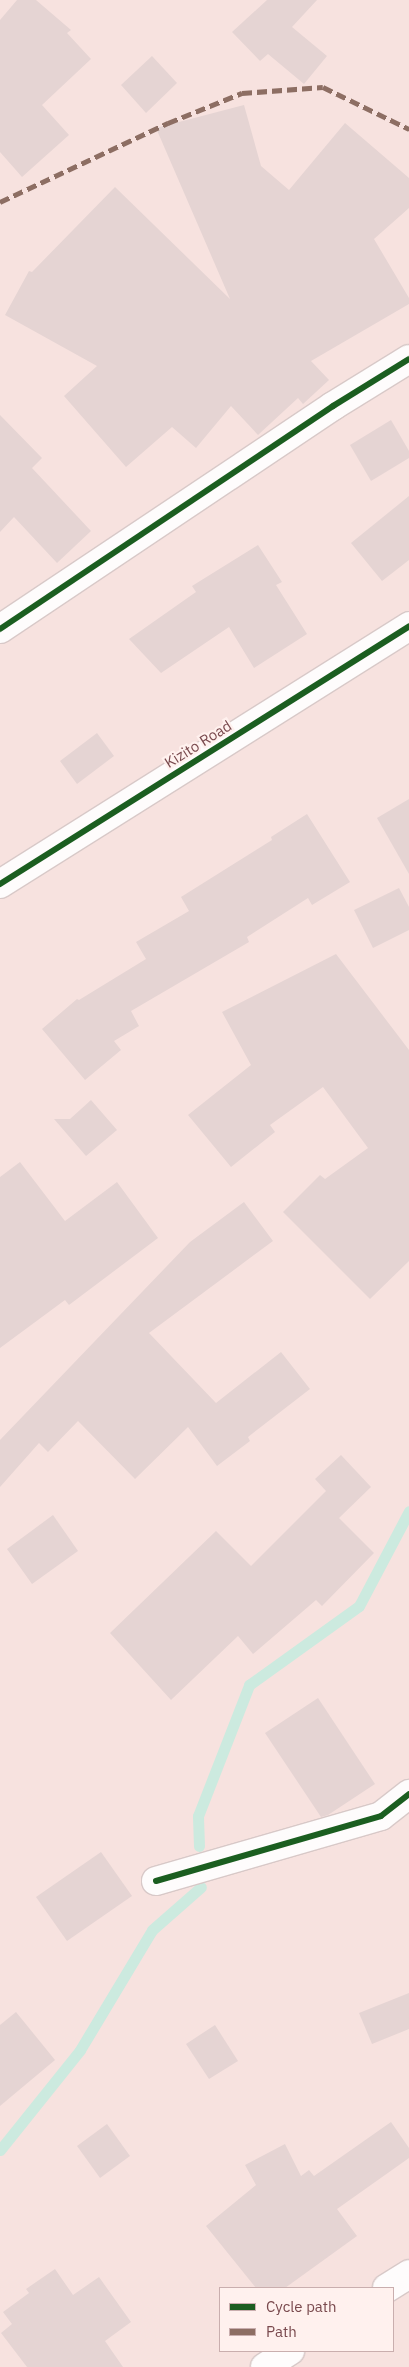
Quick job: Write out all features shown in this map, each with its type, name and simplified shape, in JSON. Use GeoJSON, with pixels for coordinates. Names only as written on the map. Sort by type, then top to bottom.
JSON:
{"type":"FeatureCollection","features":[{"type":"Feature","properties":{"kind":"street"},"geometry":{"type":"LineString","coordinates":[[0,629],[333,406],[409,359]]}},
{"type":"Feature","properties":{"kind":"street","name":"Kizito Road"},"geometry":{"type":"LineString","coordinates":[[0,884],[409,626]]}},
{"type":"Feature","properties":{"kind":"street"},"geometry":{"type":"LineString","coordinates":[[156,1881],[380,1816],[409,1794]]}},
{"type":"Feature","properties":{"kind":"street"},"geometry":{"type":"LineString","coordinates":[[389,2287],[409,2274]]}},
{"type":"Feature","properties":{"kind":"street"},"geometry":{"type":"LineString","coordinates":[[265,2367],[288,2352]]}},
{"type":"Feature","properties":{"kind":"shaded area"},"geometry":{"type":"Polygon","coordinates":[[[0,0],[409,0],[409,2367],[0,2367],[0,0]]]}},
{"type":"Feature","properties":{"kind":"building"},"geometry":{"type":"Polygon","coordinates":[[[17,0],[36,0],[71,30],[67,33],[91,59],[42,105],[69,135],[22,177],[0,152],[0,20],[17,0]]]}},
{"type":"Feature","properties":{"kind":"building"},"geometry":{"type":"Polygon","coordinates":[[[267,0],[317,0],[292,27],[327,56],[304,84],[268,54],[260,61],[232,32],[267,0]]]}},
{"type":"Feature","properties":{"kind":"building"},"geometry":{"type":"Polygon","coordinates":[[[152,56],[177,83],[146,113],[121,85],[152,56]]]}},
{"type":"Feature","properties":{"kind":"building"},"geometry":{"type":"Polygon","coordinates":[[[244,105],[261,166],[289,190],[345,123],[409,178],[409,208],[374,239],[409,298],[409,304],[311,361],[329,380],[303,404],[298,398],[258,435],[231,406],[196,448],[172,427],[126,467],[64,396],[97,366],[5,315],[29,271],[32,272],[115,187],[230,299],[156,128],[244,105]]]}},
{"type":"Feature","properties":{"kind":"building"},"geometry":{"type":"Polygon","coordinates":[[[0,415],[42,458],[32,468],[91,531],[57,563],[14,517],[0,532],[0,415]]]}},
{"type":"Feature","properties":{"kind":"building"},"geometry":{"type":"Polygon","coordinates":[[[391,420],[409,451],[409,458],[371,481],[350,445],[391,420]]]}},
{"type":"Feature","properties":{"kind":"building"},"geometry":{"type":"Polygon","coordinates":[[[409,496],[409,560],[382,581],[351,543],[409,496]]]}},
{"type":"Feature","properties":{"kind":"building"},"geometry":{"type":"Polygon","coordinates":[[[258,545],[282,582],[276,585],[307,634],[254,668],[229,627],[161,673],[129,639],[196,592],[192,586],[258,545]]]}},
{"type":"Feature","properties":{"kind":"building"},"geometry":{"type":"Polygon","coordinates":[[[97,733],[114,756],[77,784],[60,761],[97,733]]]}},
{"type":"Feature","properties":{"kind":"building"},"geometry":{"type":"Polygon","coordinates":[[[409,799],[409,874],[377,818],[409,799]]]}},
{"type":"Feature","properties":{"kind":"building"},"geometry":{"type":"Polygon","coordinates":[[[307,814],[350,882],[312,905],[308,898],[247,937],[249,942],[131,1011],[139,1026],[114,1041],[121,1050],[85,1080],[42,1029],[77,999],[79,1000],[146,959],[136,942],[189,911],[181,897],[272,840],[271,837],[307,814]]]}},
{"type":"Feature","properties":{"kind":"building"},"geometry":{"type":"Polygon","coordinates":[[[399,888],[409,907],[409,930],[373,948],[354,910],[399,888]]]}},
{"type":"Feature","properties":{"kind":"building"},"geometry":{"type":"Polygon","coordinates":[[[336,954],[409,1050],[409,1261],[370,1299],[283,1212],[320,1175],[325,1179],[368,1148],[323,1087],[270,1125],[275,1132],[231,1167],[188,1115],[251,1065],[222,1012],[336,954]]]}},
{"type":"Feature","properties":{"kind":"building"},"geometry":{"type":"Polygon","coordinates":[[[91,1100],[117,1130],[86,1156],[54,1119],[70,1119],[91,1100]]]}},
{"type":"Feature","properties":{"kind":"building"},"geometry":{"type":"Polygon","coordinates":[[[20,1162],[65,1221],[117,1182],[158,1238],[69,1305],[65,1300],[0,1348],[0,1177],[20,1162]]]}},
{"type":"Feature","properties":{"kind":"building"},"geometry":{"type":"Polygon","coordinates":[[[244,1202],[273,1241],[149,1333],[216,1403],[281,1352],[310,1389],[248,1437],[250,1441],[217,1466],[188,1427],[135,1479],[78,1421],[48,1452],[39,1443],[0,1487],[0,1440],[190,1242],[244,1202]]]}},
{"type":"Feature","properties":{"kind":"building"},"geometry":{"type":"Polygon","coordinates":[[[341,1455],[371,1487],[339,1518],[374,1553],[322,1606],[316,1600],[253,1654],[238,1636],[171,1700],[110,1633],[216,1531],[251,1566],[326,1491],[315,1479],[341,1455]]]}},
{"type":"Feature","properties":{"kind":"building"},"geometry":{"type":"Polygon","coordinates":[[[53,1515],[78,1551],[32,1584],[7,1549],[53,1515]]]}},
{"type":"Feature","properties":{"kind":"building"},"geometry":{"type":"Polygon","coordinates":[[[318,1698],[375,1784],[328,1815],[321,1817],[265,1733],[318,1698]]]}},
{"type":"Feature","properties":{"kind":"building"},"geometry":{"type":"Polygon","coordinates":[[[101,1852],[132,1896],[67,1941],[36,1897],[101,1852]]]}},
{"type":"Feature","properties":{"kind":"building"},"geometry":{"type":"Polygon","coordinates":[[[409,1993],[409,2029],[372,2044],[359,2013],[409,1993]]]}},
{"type":"Feature","properties":{"kind":"building"},"geometry":{"type":"Polygon","coordinates":[[[16,2012],[55,2060],[0,2106],[0,2025],[16,2012]]]}},
{"type":"Feature","properties":{"kind":"building"},"geometry":{"type":"Polygon","coordinates":[[[215,2025],[238,2061],[209,2079],[186,2044],[215,2025]]]}},
{"type":"Feature","properties":{"kind":"building"},"geometry":{"type":"Polygon","coordinates":[[[391,2122],[409,2148],[409,2158],[337,2209],[357,2236],[286,2287],[255,2287],[206,2226],[256,2185],[245,2165],[285,2144],[301,2176],[309,2170],[314,2176],[391,2122]]]}},
{"type":"Feature","properties":{"kind":"building"},"geometry":{"type":"Polygon","coordinates":[[[107,2124],[130,2156],[100,2178],[77,2146],[107,2124]]]}},
{"type":"Feature","properties":{"kind":"building"},"geometry":{"type":"Polygon","coordinates":[[[55,2269],[73,2295],[99,2277],[131,2322],[105,2341],[123,2367],[27,2367],[1,2333],[12,2324],[3,2312],[29,2293],[26,2289],[55,2269]]]}},
{"type":"Feature","properties":{"kind":"waterway"},"geometry":{"type":"LineString","coordinates":[[199,1846],[198,1816],[249,1685],[359,1606],[409,1511]]}},
{"type":"Feature","properties":{"kind":"waterway"},"geometry":{"type":"LineString","coordinates":[[0,2150],[80,2050],[152,1930],[201,1887]]}},
{"type":"Feature","properties":{"kind":"marked path"},"geometry":{"type":"LineString","coordinates":[[0,202],[168,123],[242,93],[323,87],[409,129]]}},
{"type":"Feature","properties":{"kind":"cycle path"},"geometry":{"type":"LineString","coordinates":[[0,629],[333,406],[409,359]]}},
{"type":"Feature","properties":{"kind":"cycle path"},"geometry":{"type":"LineString","coordinates":[[0,884],[409,626]]}},
{"type":"Feature","properties":{"kind":"cycle path"},"geometry":{"type":"LineString","coordinates":[[156,1881],[381,1816],[409,1794]]}}]}
